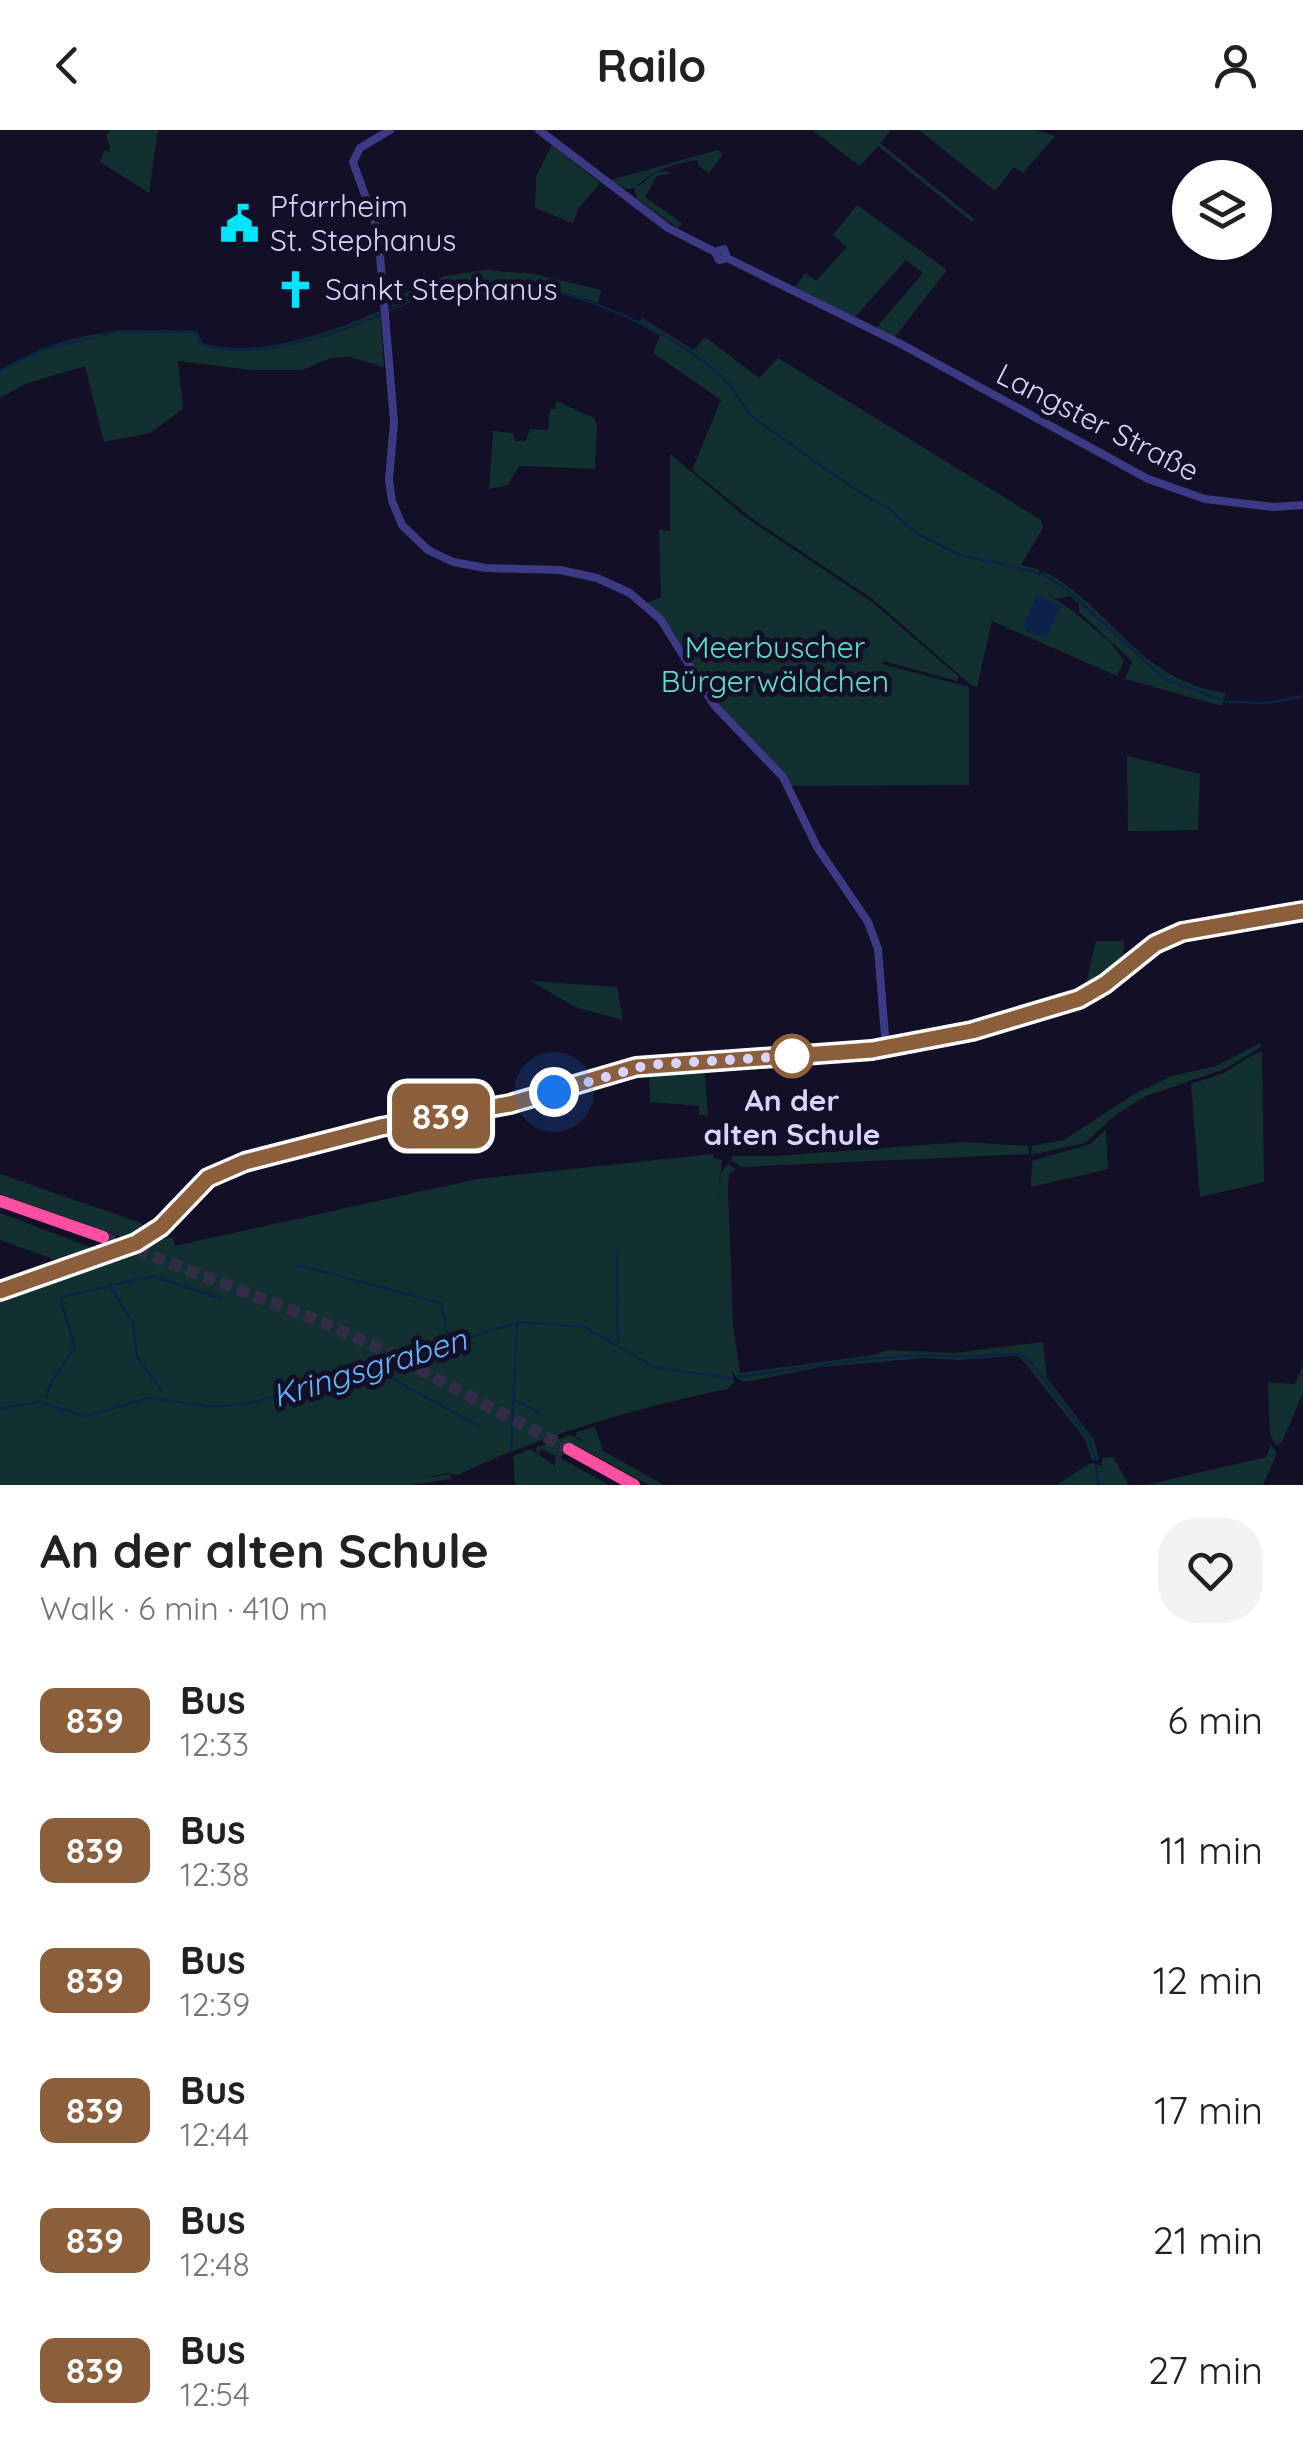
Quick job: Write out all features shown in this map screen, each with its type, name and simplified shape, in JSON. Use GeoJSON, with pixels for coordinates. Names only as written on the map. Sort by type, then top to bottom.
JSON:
{"type":"FeatureCollection","features":[{"type":"Feature","properties":{"kind":"highway"},"geometry":{"type":"LineString","coordinates":[[0,1200],[100,1240],[0,1209]]}},
{"type":"Feature","properties":{"kind":"highway"},"geometry":{"type":"LineString","coordinates":[[622,1485],[567,1451],[634,1485]]}},
{"type":"Feature","properties":{"kind":"street"},"geometry":{"type":"LineString","coordinates":[[390,130],[364,144],[354,155],[355,171],[378,231],[394,422],[389,480],[402,525],[428,550],[453,562],[486,568],[560,570],[597,578],[630,593],[661,620],[714,706],[783,777],[817,847],[868,922],[878,949],[886,1048]]}},
{"type":"Feature","properties":{"kind":"street","name":"Langster Straße"},"geometry":{"type":"LineString","coordinates":[[540,130],[668,228],[716,252],[719,260],[727,258],[885,336],[1094,450],[1180,492],[1241,505],[1303,505]]}},
{"type":"Feature","properties":{"kind":"street"},"geometry":{"type":"LineString","coordinates":[[0,1291],[136,1243],[161,1227],[214,1174],[300,1147],[381,1127],[510,1104],[647,1065],[886,1048],[998,1024],[1079,999],[1105,984],[1155,944],[1177,933],[1205,925],[1303,911]]}},
{"type":"Feature","properties":{"kind":"green space"},"geometry":{"type":"Polygon","coordinates":[[[110,130],[158,130],[149,193],[100,162],[105,150],[109,152],[106,135],[110,130]]]}},
{"type":"Feature","properties":{"kind":"green space"},"geometry":{"type":"Polygon","coordinates":[[[812,130],[891,130],[880,143],[974,219],[972,222],[878,146],[860,166],[812,130]]]}},
{"type":"Feature","properties":{"kind":"green space"},"geometry":{"type":"Polygon","coordinates":[[[919,130],[1036,130],[1055,136],[1023,173],[1014,167],[995,191],[919,130]]]}},
{"type":"Feature","properties":{"kind":"green space"},"geometry":{"type":"Polygon","coordinates":[[[552,145],[600,183],[578,209],[573,223],[535,208],[536,176],[552,145]]]}},
{"type":"Feature","properties":{"kind":"green space"},"geometry":{"type":"Polygon","coordinates":[[[718,150],[723,154],[709,173],[697,160],[656,172],[636,187],[656,173],[671,173],[657,176],[645,197],[682,223],[678,228],[637,199],[634,188],[626,189],[611,180],[718,150]]]}},
{"type":"Feature","properties":{"kind":"green space"},"geometry":{"type":"Polygon","coordinates":[[[857,205],[947,270],[894,338],[876,328],[923,273],[906,260],[855,317],[795,287],[805,273],[816,281],[847,247],[833,235],[857,205]]]}},
{"type":"Feature","properties":{"kind":"green space"},"geometry":{"type":"Polygon","coordinates":[[[486,270],[534,274],[601,290],[598,303],[541,286],[495,281],[448,288],[392,307],[391,299],[444,276],[486,270]]]}},
{"type":"Feature","properties":{"kind":"green space"},"geometry":{"type":"Polygon","coordinates":[[[380,311],[384,367],[350,357],[331,358],[302,370],[251,370],[178,361],[183,409],[150,433],[104,442],[85,366],[25,384],[0,398],[0,370],[73,339],[142,330],[197,331],[202,343],[209,345],[275,345],[319,334],[380,311]]]}},
{"type":"Feature","properties":{"kind":"green space"},"geometry":{"type":"Polygon","coordinates":[[[642,318],[694,350],[705,337],[759,378],[778,358],[1041,520],[1043,528],[1021,565],[1040,570],[1038,576],[1045,572],[1069,588],[1170,674],[1196,686],[1226,693],[1222,706],[1125,679],[1132,661],[1079,612],[1079,605],[1070,596],[1056,599],[1038,588],[1111,643],[1124,661],[1117,676],[992,621],[977,687],[971,685],[874,600],[754,520],[692,470],[721,400],[653,353],[660,336],[634,321],[642,318]]]}},
{"type":"Feature","properties":{"kind":"green space"},"geometry":{"type":"Polygon","coordinates":[[[556,401],[594,418],[595,469],[519,466],[508,485],[489,489],[493,431],[513,433],[515,441],[526,441],[530,429],[548,430],[550,409],[555,409],[556,401]]]}},
{"type":"Feature","properties":{"kind":"green space","name":"Meerbuscher Bürgerwäldchen"},"geometry":{"type":"Polygon","coordinates":[[[670,454],[748,519],[872,602],[959,677],[957,681],[884,661],[882,664],[969,687],[969,785],[792,786],[717,706],[674,632],[647,603],[661,597],[659,530],[670,531],[670,454]]]}},
{"type":"Feature","properties":{"kind":"green space"},"geometry":{"type":"Polygon","coordinates":[[[1127,756],[1200,774],[1198,830],[1128,831],[1127,756]]]}},
{"type":"Feature","properties":{"kind":"green space"},"geometry":{"type":"Polygon","coordinates":[[[1096,941],[1124,941],[1123,965],[1084,991],[1096,941]]]}},
{"type":"Feature","properties":{"kind":"green space"},"geometry":{"type":"Polygon","coordinates":[[[531,981],[617,987],[623,1020],[575,1007],[531,981]]]}},
{"type":"Feature","properties":{"kind":"green space"},"geometry":{"type":"Polygon","coordinates":[[[1260,1043],[1261,1047],[1225,1069],[1146,1096],[1115,1115],[1085,1143],[1031,1155],[1032,1146],[1064,1140],[1136,1093],[1172,1076],[1216,1066],[1260,1043]]]}},
{"type":"Feature","properties":{"kind":"green space"},"geometry":{"type":"Polygon","coordinates":[[[1262,1052],[1264,1182],[1200,1197],[1191,1084],[1224,1073],[1262,1052]]]}},
{"type":"Feature","properties":{"kind":"green space"},"geometry":{"type":"Polygon","coordinates":[[[704,1063],[708,1115],[699,1115],[699,1106],[650,1102],[649,1068],[704,1063]]]}},
{"type":"Feature","properties":{"kind":"green space"},"geometry":{"type":"Polygon","coordinates":[[[1106,1130],[1108,1169],[1031,1187],[1032,1161],[1090,1144],[1106,1130]]]}},
{"type":"Feature","properties":{"kind":"green space"},"geometry":{"type":"Polygon","coordinates":[[[964,1142],[1028,1146],[1029,1154],[742,1167],[731,1156],[775,1156],[964,1142]]]}},
{"type":"Feature","properties":{"kind":"green space"},"geometry":{"type":"Polygon","coordinates":[[[713,1154],[713,1158],[722,1160],[717,1205],[721,1173],[728,1164],[736,1169],[729,1175],[728,1187],[733,1327],[740,1373],[887,1350],[954,1353],[1043,1342],[1047,1378],[1094,1440],[1099,1460],[1092,1460],[1085,1439],[1017,1356],[925,1358],[821,1367],[746,1382],[736,1378],[732,1370],[734,1383],[727,1389],[590,1424],[458,1475],[447,1473],[420,1479],[449,1474],[452,1479],[411,1485],[0,1485],[0,1410],[32,1402],[0,1408],[0,1293],[172,1237],[175,1246],[477,1179],[713,1154]]]}},
{"type":"Feature","properties":{"kind":"green space"},"geometry":{"type":"Polygon","coordinates":[[[0,1174],[141,1223],[147,1231],[130,1240],[0,1194],[0,1174]]]}},
{"type":"Feature","properties":{"kind":"green space"},"geometry":{"type":"Polygon","coordinates":[[[0,1213],[101,1251],[66,1264],[0,1240],[0,1213]]]}},
{"type":"Feature","properties":{"kind":"green space"},"geometry":{"type":"Polygon","coordinates":[[[1303,1365],[1303,1393],[1282,1442],[1276,1445],[1270,1435],[1268,1382],[1295,1384],[1303,1365]]]}},
{"type":"Feature","properties":{"kind":"green space"},"geometry":{"type":"Polygon","coordinates":[[[595,1427],[603,1451],[664,1485],[649,1485],[574,1444],[560,1458],[609,1485],[515,1485],[513,1456],[530,1449],[555,1466],[555,1456],[541,1449],[539,1454],[535,1448],[570,1435],[586,1443],[576,1432],[595,1427]]]}},
{"type":"Feature","properties":{"kind":"green space"},"geometry":{"type":"Polygon","coordinates":[[[1271,1445],[1277,1454],[1263,1485],[1146,1485],[1266,1457],[1271,1445]]]}},
{"type":"Feature","properties":{"kind":"green space"},"geometry":{"type":"Polygon","coordinates":[[[1113,1457],[1129,1485],[1056,1485],[1091,1463],[1102,1466],[1103,1479],[1102,1458],[1113,1457]]]}},
{"type":"Feature","properties":{"kind":"water"},"geometry":{"type":"Polygon","coordinates":[[[1037,594],[1061,606],[1046,637],[1023,627],[1037,594]]]}},
{"type":"Feature","properties":{"kind":"waterway"},"geometry":{"type":"LineString","coordinates":[[390,310],[449,287],[500,282],[533,286],[604,307],[670,339],[698,358],[727,382],[755,419],[892,511],[914,532],[958,554],[1039,573]]}},
{"type":"Feature","properties":{"kind":"waterway"},"geometry":{"type":"LineString","coordinates":[[101,336],[118,331],[197,332],[201,345],[271,348],[316,338],[379,315]]}},
{"type":"Feature","properties":{"kind":"waterway"},"geometry":{"type":"LineString","coordinates":[[0,371],[43,349],[95,337]]}},
{"type":"Feature","properties":{"kind":"waterway"},"geometry":{"type":"LineString","coordinates":[[1041,573],[1066,589],[1165,679],[1223,700]]}},
{"type":"Feature","properties":{"kind":"waterway"},"geometry":{"type":"LineString","coordinates":[[1226,702],[1267,703],[1303,696]]}},
{"type":"Feature","properties":{"kind":"waterway"},"geometry":{"type":"LineString","coordinates":[[617,1253],[618,1341]]}},
{"type":"Feature","properties":{"kind":"waterway"},"geometry":{"type":"LineString","coordinates":[[297,1265],[441,1303],[448,1335]]}},
{"type":"Feature","properties":{"kind":"waterway"},"geometry":{"type":"LineString","coordinates":[[46,1397],[75,1347],[61,1302],[64,1296],[153,1276],[222,1299]]}},
{"type":"Feature","properties":{"kind":"waterway"},"geometry":{"type":"LineString","coordinates":[[110,1285],[133,1324],[137,1357],[162,1391]]}},
{"type":"Feature","properties":{"kind":"waterway","name":"Kringsgraben"},"geometry":{"type":"LineString","coordinates":[[0,1409],[39,1402],[85,1416],[149,1398],[216,1407],[252,1403],[519,1322],[584,1327],[654,1367],[731,1378]]}},
{"type":"Feature","properties":{"kind":"waterway"},"geometry":{"type":"LineString","coordinates":[[511,1450],[517,1323]]}},
{"type":"Feature","properties":{"kind":"waterway","name":"Kringsgraben"},"geometry":{"type":"LineString","coordinates":[[738,1377],[857,1360],[1019,1354],[1031,1363],[1089,1438],[1095,1459]]}},
{"type":"Feature","properties":{"kind":"waterway"},"geometry":{"type":"LineString","coordinates":[[372,1368],[479,1426]]}},
{"type":"Feature","properties":{"kind":"waterway"},"geometry":{"type":"LineString","coordinates":[[515,1400],[540,1413]]}},
{"type":"Feature","properties":{"kind":"waterway","name":"Kringsgraben"},"geometry":{"type":"LineString","coordinates":[[1096,1466],[1099,1485]]}},
{"type":"Feature","properties":{"kind":"tunnel"},"geometry":{"type":"LineString","coordinates":[[103,1237],[322,1322],[569,1449]]}},
{"type":"Feature","properties":{"kind":"bus line","name":"839"},"geometry":{"type":"LineString","coordinates":[[0,1291],[136,1243],[161,1227],[208,1178],[245,1162],[381,1127],[510,1104],[636,1067],[872,1050],[972,1031],[1079,999],[1105,984],[1155,944],[1191,928],[1303,911]]}},
{"type":"Feature","properties":{"kind":"place","name":"Pfarrheim St. Stephanus"},"geometry":{"type":"Point","coordinates":[240,223]}},
{"type":"Feature","properties":{"kind":"place","name":"Sankt Stephanus"},"geometry":{"type":"Point","coordinates":[295,289]}},
{"type":"Feature","properties":{"kind":"place","name":"An der alten Schule"},"geometry":{"type":"Point","coordinates":[792,1056]}},
{"type":"Feature","properties":{"kind":"route"},"geometry":{"type":"LineString","coordinates":[[554,1092],[647,1065],[792,1056]]}}]}
